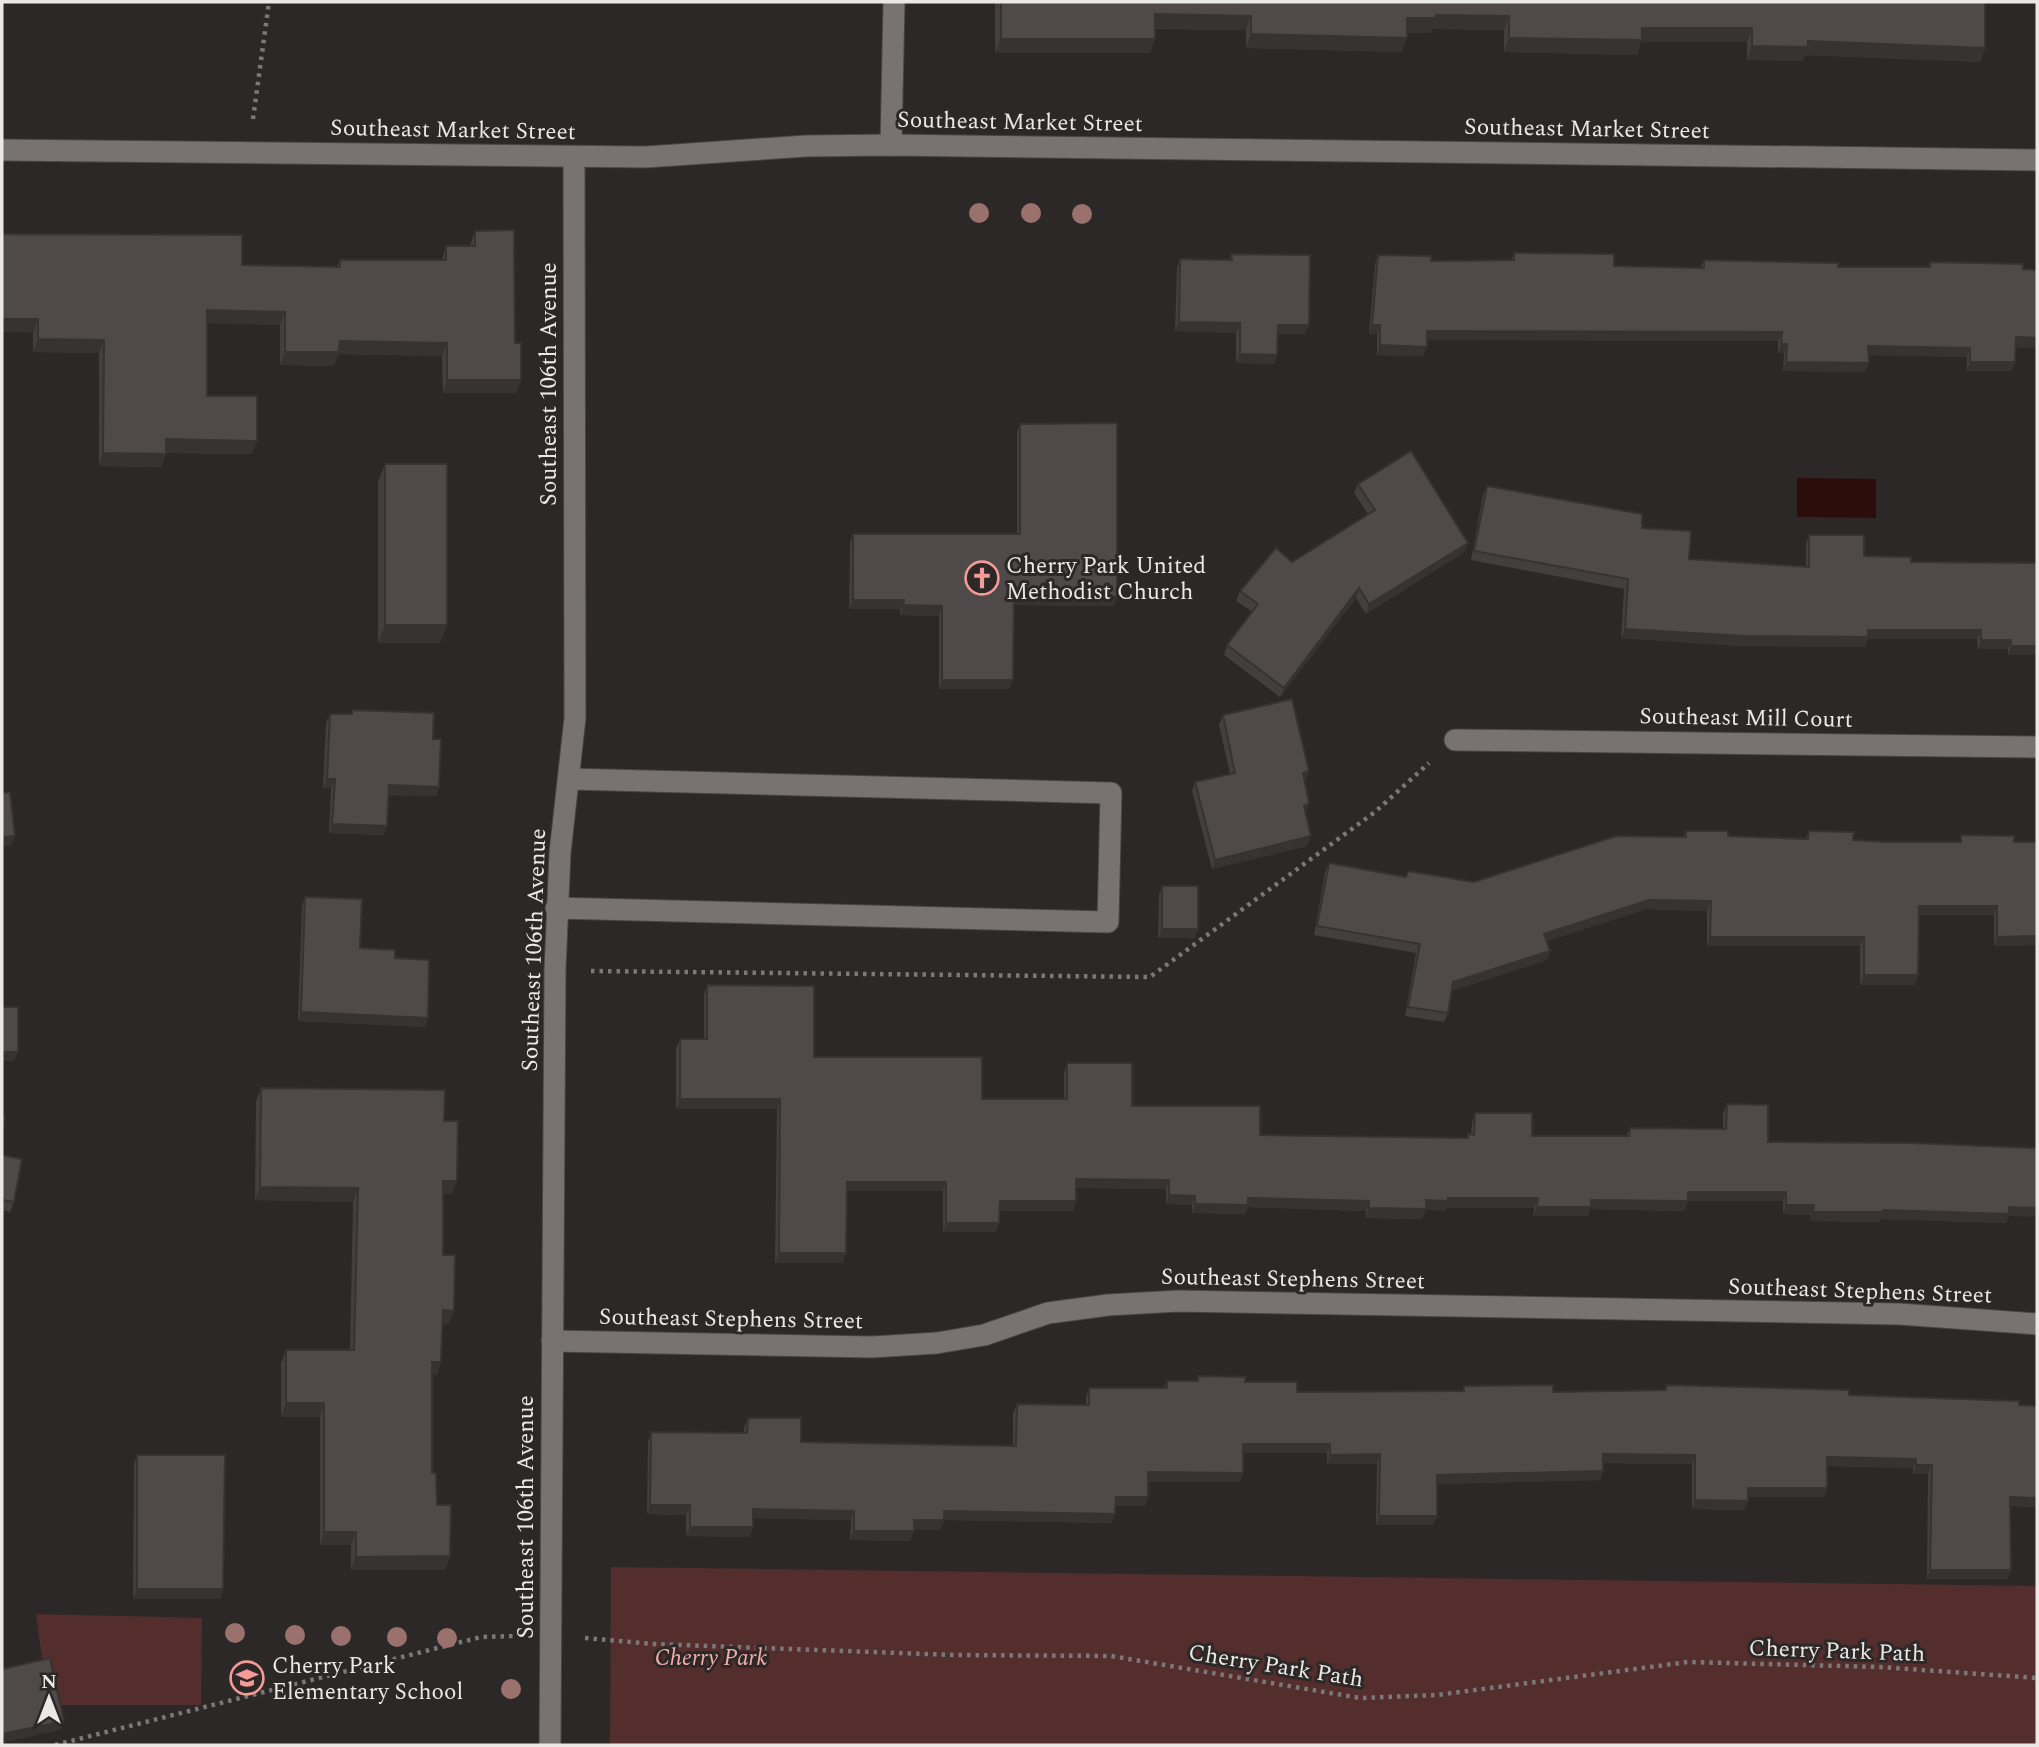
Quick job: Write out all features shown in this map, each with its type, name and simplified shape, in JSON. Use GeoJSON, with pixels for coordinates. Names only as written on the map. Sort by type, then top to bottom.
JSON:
{"type":"FeatureCollection","features":[{"type":"Feature","properties":{"kind":"street"},"geometry":{"type":"LineString","coordinates":[[891,145],[894,2]]}},
{"type":"Feature","properties":{"kind":"street","name":"Southeast Market Street"},"geometry":{"type":"LineString","coordinates":[[2,150],[646,158],[806,146],[891,145],[2037,160]]}},
{"type":"Feature","properties":{"kind":"street","name":"Southeast 106th Avenue"},"geometry":{"type":"LineString","coordinates":[[550,1745],[556,908],[575,718],[573,157]]}},
{"type":"Feature","properties":{"kind":"street","name":"Southeast Mill Court"},"geometry":{"type":"LineString","coordinates":[[1455,740],[2037,747]]}},
{"type":"Feature","properties":{"kind":"street"},"geometry":{"type":"LineString","coordinates":[[556,908],[1108,922],[1111,793],[569,779]]}},
{"type":"Feature","properties":{"kind":"street","name":"Southeast Stephens Street"},"geometry":{"type":"LineString","coordinates":[[552,1341],[872,1347],[924,1344],[984,1335],[1048,1313],[1108,1305],[1178,1301],[1899,1314],[2037,1324]]}},
{"type":"Feature","properties":{"kind":"path"},"geometry":{"type":"LineString","coordinates":[[249,153],[269,2]]}},
{"type":"Feature","properties":{"kind":"path","name":"Cherry Park Path"},"geometry":{"type":"LineString","coordinates":[[55,1745],[481,1637],[550,1635],[668,1645],[1111,1656],[1360,1698],[1437,1695],[1688,1662],[1880,1667],[2037,1678]]}},
{"type":"Feature","properties":{"kind":"green space","name":"Cherry Park"},"geometry":{"type":"Polygon","coordinates":[[[611,1567],[2037,1586],[2037,1745],[610,1745],[611,1567]]]}},
{"type":"Feature","properties":{"kind":"green space"},"geometry":{"type":"Polygon","coordinates":[[[36,1614],[202,1618],[201,1705],[48,1705],[36,1614]]]}},
{"type":"Feature","properties":{"kind":"shaded area"},"geometry":{"type":"Polygon","coordinates":[[[1797,478],[1876,479],[1876,518],[1797,517],[1797,478]]]}},
{"type":"Feature","properties":{"kind":"building"},"geometry":{"type":"Polygon","coordinates":[[[1001,2],[1985,2],[1985,48],[1808,41],[1808,47],[1752,46],[1752,28],[1642,28],[1642,40],[1509,38],[1509,16],[1436,15],[1436,18],[1407,18],[1407,38],[1251,34],[1251,16],[1155,14],[1155,39],[1001,39],[1001,2]]]}},
{"type":"Feature","properties":{"kind":"building"},"geometry":{"type":"Polygon","coordinates":[[[514,230],[515,343],[521,343],[521,380],[447,380],[447,343],[340,341],[339,352],[285,352],[285,312],[207,310],[207,396],[257,396],[257,441],[166,439],[166,454],[103,453],[104,340],[38,339],[38,319],[2,319],[2,234],[242,235],[242,265],[340,267],[340,260],[446,260],[446,246],[475,246],[475,231],[514,230]]]}},
{"type":"Feature","properties":{"kind":"building"},"geometry":{"type":"Polygon","coordinates":[[[1514,253],[1614,254],[1614,266],[1704,268],[1704,260],[1838,263],[1838,267],[1930,267],[1930,262],[2023,264],[2023,269],[2037,270],[2037,338],[2016,337],[2015,362],[1970,362],[1970,348],[1868,346],[1869,363],[1786,362],[1787,344],[1781,344],[1782,332],[1427,331],[1427,347],[1380,345],[1380,325],[1372,325],[1378,255],[1431,256],[1431,261],[1514,260],[1514,253]]]}},
{"type":"Feature","properties":{"kind":"building"},"geometry":{"type":"Polygon","coordinates":[[[1231,254],[1310,255],[1309,325],[1278,325],[1277,355],[1240,354],[1240,323],[1179,322],[1180,259],[1232,260],[1231,254]]]}},
{"type":"Feature","properties":{"kind":"building","name":"Cherry Park United Methodist Church"},"geometry":{"type":"Polygon","coordinates":[[[1117,423],[1117,597],[1014,596],[1013,680],[942,680],[942,606],[903,605],[904,600],[853,600],[853,534],[1020,534],[1020,424],[1117,423]]]}},
{"type":"Feature","properties":{"kind":"building"},"geometry":{"type":"Polygon","coordinates":[[[1411,451],[1468,543],[1369,604],[1359,588],[1284,688],[1227,645],[1258,604],[1240,591],[1276,548],[1292,562],[1375,510],[1358,484],[1411,451]]]}},
{"type":"Feature","properties":{"kind":"building"},"geometry":{"type":"Polygon","coordinates":[[[385,464],[447,464],[447,625],[385,625],[385,464]]]}},
{"type":"Feature","properties":{"kind":"building"},"geometry":{"type":"Polygon","coordinates":[[[1487,486],[1642,514],[1642,528],[1691,531],[1689,559],[1809,567],[1809,535],[1864,535],[1864,556],[1911,557],[1911,562],[2037,563],[2037,646],[2011,646],[2011,640],[1981,640],[1981,630],[1868,630],[1868,637],[1744,636],[1625,629],[1628,579],[1474,551],[1487,486]]]}},
{"type":"Feature","properties":{"kind":"building"},"geometry":{"type":"Polygon","coordinates":[[[1292,699],[1309,771],[1303,773],[1309,803],[1304,806],[1311,836],[1215,860],[1195,782],[1235,773],[1223,715],[1292,699]]]}},
{"type":"Feature","properties":{"kind":"building"},"geometry":{"type":"Polygon","coordinates":[[[353,710],[434,713],[433,739],[441,739],[439,787],[389,785],[387,826],[332,824],[335,779],[327,779],[330,714],[352,714],[353,710]]]}},
{"type":"Feature","properties":{"kind":"building"},"geometry":{"type":"Polygon","coordinates":[[[10,792],[15,836],[2,837],[2,793],[10,792]]]}},
{"type":"Feature","properties":{"kind":"building"},"geometry":{"type":"Polygon","coordinates":[[[1686,831],[1728,831],[1728,836],[1808,839],[1809,831],[1854,832],[1853,840],[1886,842],[1961,842],[1961,835],[2014,836],[2014,842],[2037,842],[2037,936],[1997,937],[1997,906],[1919,906],[1918,975],[1864,975],[1864,937],[1710,937],[1711,901],[1649,900],[1544,934],[1550,951],[1453,982],[1448,1013],[1408,1007],[1420,944],[1317,926],[1329,863],[1406,877],[1408,871],[1474,882],[1616,836],[1686,837],[1686,831]]]}},
{"type":"Feature","properties":{"kind":"building"},"geometry":{"type":"Polygon","coordinates":[[[1162,886],[1198,886],[1198,929],[1162,929],[1162,886]]]}},
{"type":"Feature","properties":{"kind":"building"},"geometry":{"type":"Polygon","coordinates":[[[305,897],[362,899],[360,948],[395,950],[395,958],[429,960],[428,1018],[301,1012],[305,897]]]}},
{"type":"Feature","properties":{"kind":"building"},"geometry":{"type":"Polygon","coordinates":[[[707,985],[814,986],[814,1057],[982,1057],[982,1099],[1067,1099],[1067,1063],[1132,1063],[1132,1106],[1260,1106],[1260,1135],[1468,1138],[1468,1134],[1474,1135],[1475,1113],[1532,1113],[1532,1136],[1629,1136],[1630,1128],[1726,1129],[1727,1104],[1768,1105],[1768,1142],[1912,1143],[2037,1148],[2037,1208],[2009,1207],[2009,1214],[1883,1210],[1813,1212],[1814,1205],[1786,1205],[1786,1192],[1688,1192],[1688,1201],[1591,1200],[1591,1207],[1537,1207],[1538,1198],[1426,1200],[1426,1209],[1369,1208],[1369,1201],[1248,1198],[1248,1205],[1195,1204],[1195,1196],[1169,1195],[1169,1180],[1076,1179],[1076,1201],[1000,1201],[999,1223],[946,1223],[946,1182],[847,1182],[846,1253],[779,1253],[780,1099],[680,1099],[680,1039],[707,1039],[707,985]]]}},
{"type":"Feature","properties":{"kind":"building"},"geometry":{"type":"Polygon","coordinates":[[[2,1007],[18,1007],[18,1052],[2,1052],[2,1007]]]}},
{"type":"Feature","properties":{"kind":"building"},"geometry":{"type":"Polygon","coordinates":[[[261,1088],[445,1090],[444,1121],[458,1121],[457,1181],[443,1181],[443,1255],[455,1255],[454,1311],[443,1310],[441,1362],[432,1362],[432,1473],[436,1473],[437,1505],[451,1505],[450,1556],[356,1557],[356,1532],[324,1532],[324,1403],[286,1403],[286,1350],[354,1350],[358,1188],[260,1187],[261,1088]]]}},
{"type":"Feature","properties":{"kind":"building"},"geometry":{"type":"Polygon","coordinates":[[[2,1155],[22,1159],[14,1202],[2,1200],[2,1155]]]}},
{"type":"Feature","properties":{"kind":"building"},"geometry":{"type":"Polygon","coordinates":[[[1198,1376],[1246,1377],[1245,1382],[1297,1382],[1297,1392],[1464,1391],[1464,1386],[1553,1385],[1553,1392],[1666,1390],[1666,1385],[1849,1390],[1849,1395],[2019,1401],[2019,1405],[2037,1406],[2037,1498],[2010,1497],[2011,1570],[1930,1570],[1932,1465],[1916,1465],[1916,1459],[1827,1457],[1827,1488],[1748,1488],[1748,1501],[1695,1500],[1695,1455],[1603,1454],[1603,1471],[1437,1475],[1437,1516],[1379,1516],[1380,1454],[1330,1455],[1330,1444],[1243,1444],[1243,1473],[1148,1472],[1148,1497],[1116,1497],[1115,1514],[944,1511],[944,1520],[914,1520],[914,1531],[854,1531],[854,1511],[753,1509],[753,1527],[690,1527],[690,1505],[650,1505],[651,1432],[747,1433],[748,1418],[801,1418],[801,1442],[1016,1446],[1017,1404],[1089,1405],[1089,1388],[1167,1388],[1167,1381],[1198,1381],[1198,1376]]]}},
{"type":"Feature","properties":{"kind":"building"},"geometry":{"type":"Polygon","coordinates":[[[137,1455],[225,1455],[223,1589],[137,1589],[137,1455]]]}},
{"type":"Feature","properties":{"kind":"building"},"geometry":{"type":"Polygon","coordinates":[[[50,1658],[64,1721],[2,1734],[2,1669],[50,1658]]]}},
{"type":"Feature","properties":{"kind":"place","name":"Cherry Park United Methodist Church"},"geometry":{"type":"Point","coordinates":[982,578]}},
{"type":"Feature","properties":{"kind":"place","name":"Cherry Park Elementary School"},"geometry":{"type":"Point","coordinates":[247,1678]}}]}
